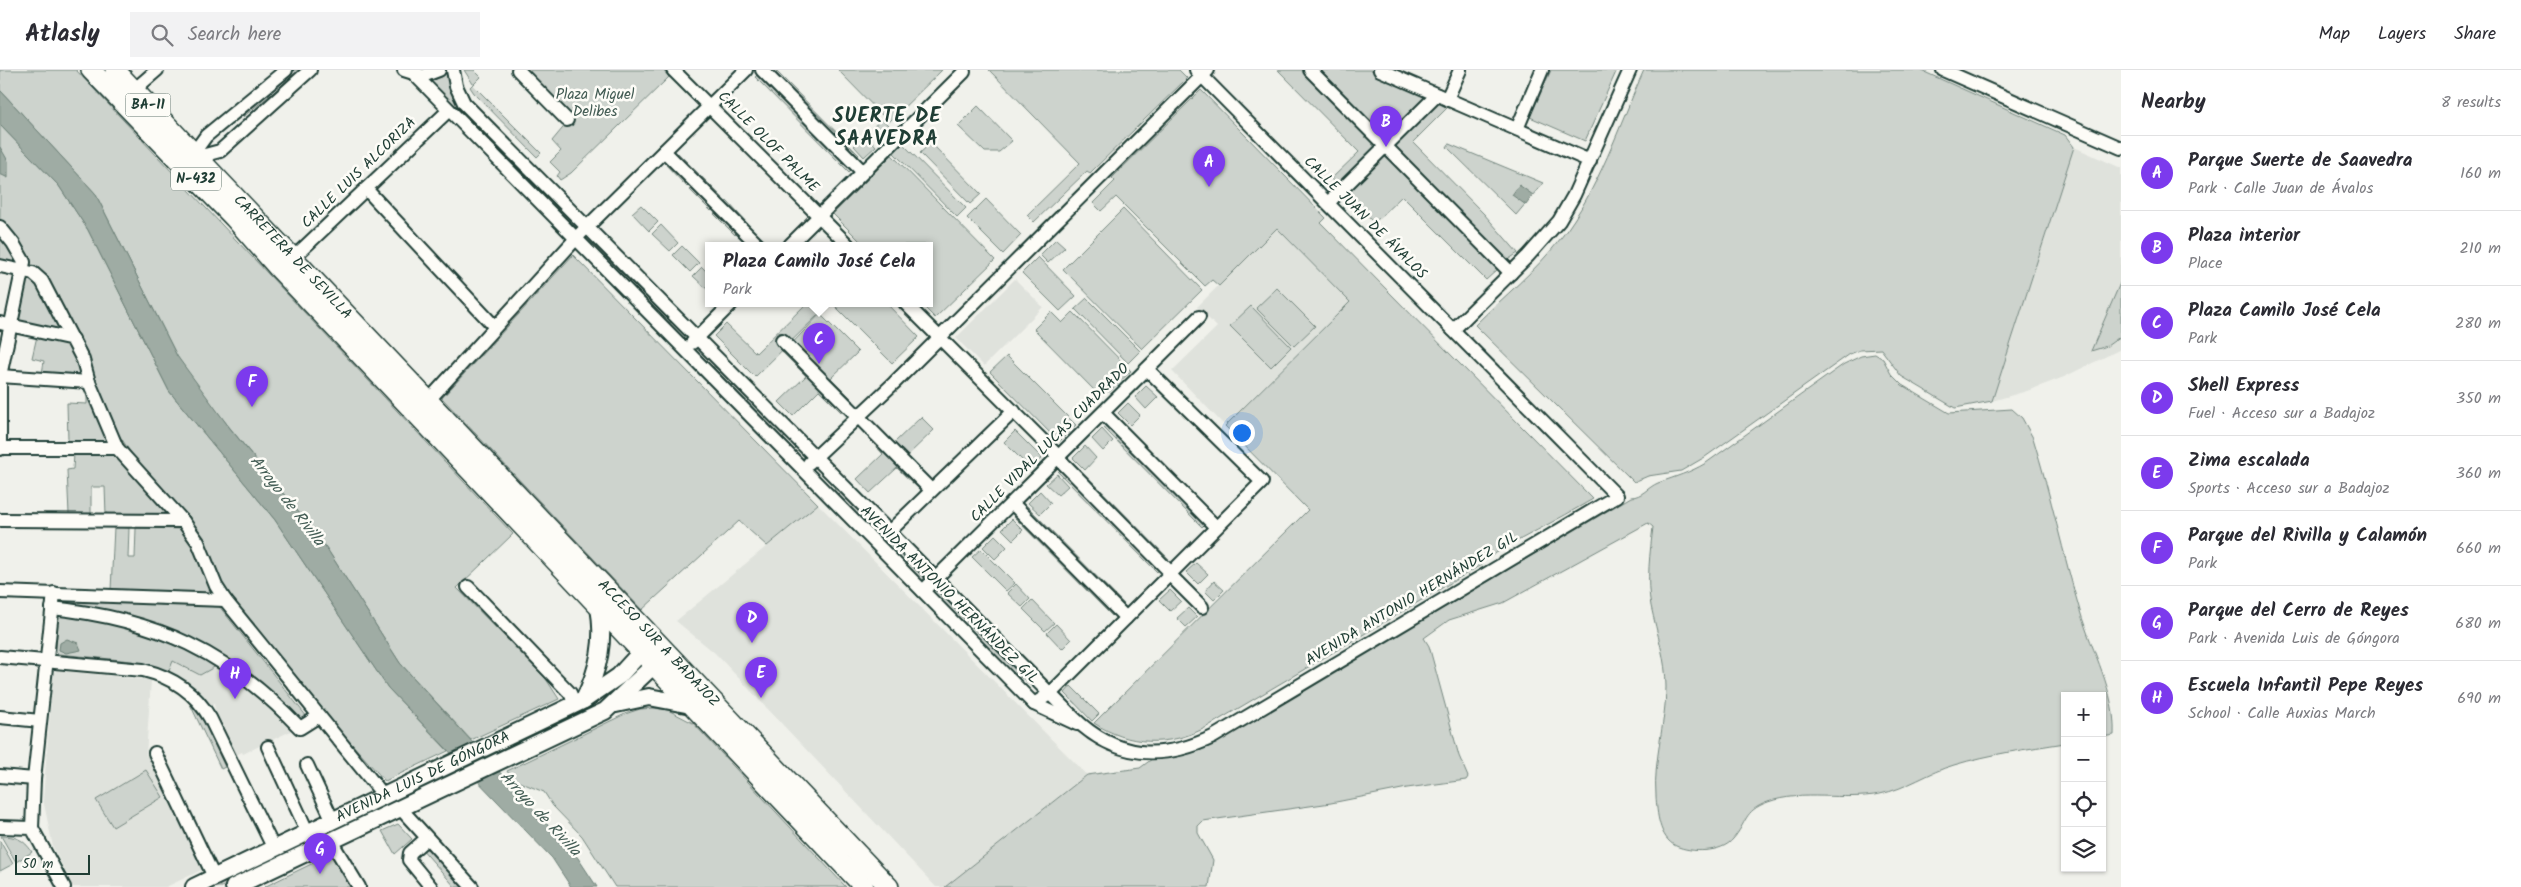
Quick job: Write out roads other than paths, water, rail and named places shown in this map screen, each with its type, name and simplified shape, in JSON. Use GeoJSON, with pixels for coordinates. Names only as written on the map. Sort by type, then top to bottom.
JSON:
{"type":"FeatureCollection","features":[{"type":"Feature","properties":{"kind":"highway","name":"N-432"},"geometry":{"type":"LineString","coordinates":[[91,70],[158,141]]}},
{"type":"Feature","properties":{"kind":"highway","name":"CARRETERA DE SEVILLA"},"geometry":{"type":"LineString","coordinates":[[115,70],[293,258],[422,408]]}},
{"type":"Feature","properties":{"kind":"highway","name":"CARRETERA DE SEVILLA"},"geometry":{"type":"LineString","coordinates":[[158,141],[422,408]]}},
{"type":"Feature","properties":{"kind":"highway","name":"ACCESO SUR A BADAJOZ"},"geometry":{"type":"LineString","coordinates":[[422,408],[599,607],[654,652],[691,704],[864,887]]}},
{"type":"Feature","properties":{"kind":"highway","name":"ACCESO SUR A BADAJOZ"},"geometry":{"type":"LineString","coordinates":[[422,408],[654,652],[889,887]]}},
{"type":"Feature","properties":{"kind":"main road"},"geometry":{"type":"LineString","coordinates":[[580,702],[600,657],[603,636],[599,607]]}},
{"type":"Feature","properties":{"kind":"main road","name":"AVENIDA LUIS DE GÓNGORA"},"geometry":{"type":"LineString","coordinates":[[194,887],[450,766],[580,702],[654,652]]}},
{"type":"Feature","properties":{"kind":"main road","name":"AVENIDA LUIS DE GÓNGORA"},"geometry":{"type":"LineString","coordinates":[[242,885],[464,779],[609,707],[654,652]]}},
{"type":"Feature","properties":{"kind":"main road"},"geometry":{"type":"LineString","coordinates":[[609,707],[628,700],[649,697],[691,704]]}},
{"type":"Feature","properties":{"kind":"street"},"geometry":{"type":"LineString","coordinates":[[134,90],[157,70]]}},
{"type":"Feature","properties":{"kind":"street"},"geometry":{"type":"LineString","coordinates":[[234,218],[226,205],[196,169],[198,147],[206,136],[286,70]]}},
{"type":"Feature","properties":{"kind":"street"},"geometry":{"type":"LineString","coordinates":[[158,141],[174,150],[196,155],[220,151],[310,70]]}},
{"type":"Feature","properties":{"kind":"street"},"geometry":{"type":"LineString","coordinates":[[410,72],[429,75],[439,70]]}},
{"type":"Feature","properties":{"kind":"street","name":"AVENIDA ANTONIO HERNÁNDEZ GIL"},"geometry":{"type":"LineString","coordinates":[[453,70],[456,86],[464,103],[581,233],[661,326],[723,366],[923,591],[1007,676],[1084,728],[1118,747],[1136,752],[1167,752],[1199,744],[1617,496],[1510,388]]}},
{"type":"Feature","properties":{"kind":"street"},"geometry":{"type":"LineString","coordinates":[[518,70],[567,120]]}},
{"type":"Feature","properties":{"kind":"street","name":"CALLE OLOF PALME"},"geometry":{"type":"LineString","coordinates":[[673,70],[845,242]]}},
{"type":"Feature","properties":{"kind":"street"},"geometry":{"type":"LineString","coordinates":[[422,408],[581,233],[746,70]]}},
{"type":"Feature","properties":{"kind":"street"},"geometry":{"type":"LineString","coordinates":[[762,70],[863,172]]}},
{"type":"Feature","properties":{"kind":"street"},"geometry":{"type":"LineString","coordinates":[[1310,70],[1511,273]]}},
{"type":"Feature","properties":{"kind":"street"},"geometry":{"type":"LineString","coordinates":[[1380,70],[1590,161]]}},
{"type":"Feature","properties":{"kind":"street"},"geometry":{"type":"LineString","coordinates":[[1328,203],[1386,146],[1442,97],[1460,70]]}},
{"type":"Feature","properties":{"kind":"street"},"geometry":{"type":"LineString","coordinates":[[1516,130],[1542,70]]}},
{"type":"Feature","properties":{"kind":"street"},"geometry":{"type":"LineString","coordinates":[[1454,330],[1511,273],[1558,221],[1574,195],[1630,70]]}},
{"type":"Feature","properties":{"kind":"street"},"geometry":{"type":"LineString","coordinates":[[1943,70],[2121,148]]}},
{"type":"Feature","properties":{"kind":"street","name":"AVENIDA ANTONIO HERNÁNDEZ GIL"},"geometry":{"type":"LineString","coordinates":[[410,72],[546,210],[613,254],[775,440],[848,491],[936,579],[1041,699],[1084,728]]}},
{"type":"Feature","properties":{"kind":"street"},"geometry":{"type":"LineString","coordinates":[[809,464],[1202,72]]}},
{"type":"Feature","properties":{"kind":"street","name":"CALLE JUAN DE ÁVALOS"},"geometry":{"type":"LineString","coordinates":[[1202,72],[1510,388]]}},
{"type":"Feature","properties":{"kind":"street"},"geometry":{"type":"LineString","coordinates":[[793,242],[863,172],[966,75]]}},
{"type":"Feature","properties":{"kind":"street","name":"CALLE LUIS ALCORIZA"},"geometry":{"type":"LineString","coordinates":[[293,258],[448,111]]}},
{"type":"Feature","properties":{"kind":"street"},"geometry":{"type":"LineString","coordinates":[[182,140],[195,140],[206,136]]}},
{"type":"Feature","properties":{"kind":"street"},"geometry":{"type":"LineString","coordinates":[[215,176],[215,162],[220,151]]}},
{"type":"Feature","properties":{"kind":"street"},"geometry":{"type":"LineString","coordinates":[[664,151],[755,242]]}},
{"type":"Feature","properties":{"kind":"street"},"geometry":{"type":"LineString","coordinates":[[366,189],[495,327]]}},
{"type":"Feature","properties":{"kind":"street"},"geometry":{"type":"LineString","coordinates":[[0,227],[22,257],[23,271],[6,324],[0,376],[0,448],[117,448]]}},
{"type":"Feature","properties":{"kind":"street"},"geometry":{"type":"LineString","coordinates":[[0,266],[37,275],[42,281],[83,360],[89,382],[117,448],[183,522],[198,542],[216,586],[225,600],[385,797]]}},
{"type":"Feature","properties":{"kind":"street"},"geometry":{"type":"LineString","coordinates":[[691,344],[728,307]]}},
{"type":"Feature","properties":{"kind":"street"},"geometry":{"type":"LineString","coordinates":[[909,307],[1058,457],[1202,607]]}},
{"type":"Feature","properties":{"kind":"street","name":"CALLE VIDAL LUCAS CUADRADO"},"geometry":{"type":"LineString","coordinates":[[923,591],[1199,317]]}},
{"type":"Feature","properties":{"kind":"street"},"geometry":{"type":"LineString","coordinates":[[6,324],[73,338]]}},
{"type":"Feature","properties":{"kind":"street"},"geometry":{"type":"LineString","coordinates":[[782,340],[932,490]]}},
{"type":"Feature","properties":{"kind":"street"},"geometry":{"type":"LineString","coordinates":[[1041,699],[1126,618],[1262,482],[1147,369]]}},
{"type":"Feature","properties":{"kind":"street"},"geometry":{"type":"LineString","coordinates":[[0,376],[89,382]]}},
{"type":"Feature","properties":{"kind":"street"},"geometry":{"type":"LineString","coordinates":[[889,532],[1014,412]]}},
{"type":"Feature","properties":{"kind":"street"},"geometry":{"type":"LineString","coordinates":[[1103,413],[1216,528]]}},
{"type":"Feature","properties":{"kind":"street"},"geometry":{"type":"LineString","coordinates":[[1012,503],[1126,618]]}},
{"type":"Feature","properties":{"kind":"street"},"geometry":{"type":"LineString","coordinates":[[0,520],[183,522]]}},
{"type":"Feature","properties":{"kind":"street"},"geometry":{"type":"LineString","coordinates":[[468,587],[580,702]]}},
{"type":"Feature","properties":{"kind":"street"},"geometry":{"type":"LineString","coordinates":[[0,592],[225,600]]}},
{"type":"Feature","properties":{"kind":"street"},"geometry":{"type":"LineString","coordinates":[[54,593],[34,778],[32,828],[64,887]]}},
{"type":"Feature","properties":{"kind":"street"},"geometry":{"type":"LineString","coordinates":[[52,608],[107,618],[171,635],[199,648],[234,669],[265,694],[300,728],[319,716]]}},
{"type":"Feature","properties":{"kind":"street"},"geometry":{"type":"LineString","coordinates":[[0,656],[142,670],[164,677],[186,689],[200,703],[210,718],[274,850]]}},
{"type":"Feature","properties":{"kind":"street"},"geometry":{"type":"LineString","coordinates":[[0,717],[40,721]]}},
{"type":"Feature","properties":{"kind":"street"},"geometry":{"type":"LineString","coordinates":[[268,747],[308,833]]}},
{"type":"Feature","properties":{"kind":"street"},"geometry":{"type":"LineString","coordinates":[[155,753],[214,877]]}},
{"type":"Feature","properties":{"kind":"street"},"geometry":{"type":"LineString","coordinates":[[307,765],[333,821]]}},
{"type":"Feature","properties":{"kind":"street"},"geometry":{"type":"LineString","coordinates":[[0,776],[34,778]]}},
{"type":"Feature","properties":{"kind":"street"},"geometry":{"type":"LineString","coordinates":[[400,809],[472,887]]}},
{"type":"Feature","properties":{"kind":"street"},"geometry":{"type":"LineString","coordinates":[[0,827],[32,828]]}},
{"type":"Feature","properties":{"kind":"street"},"geometry":{"type":"LineString","coordinates":[[427,838],[410,853],[409,860],[431,887]]}},
{"type":"Feature","properties":{"kind":"street"},"geometry":{"type":"LineString","coordinates":[[331,841],[359,887]]}},
{"type":"Feature","properties":{"kind":"water","name":"Arroyo de Rivilla"},"geometry":{"type":"Polygon","coordinates":[[[0,90],[95,193],[177,356],[229,427],[322,541],[400,663],[578,858],[597,887],[571,887],[552,858],[388,688],[275,520],[169,391],[88,230],[59,186],[0,125],[0,90]]]}},
{"type":"Feature","properties":{"kind":"water"},"geometry":{"type":"Polygon","coordinates":[[[0,147],[8,161],[8,178],[0,174],[0,147]]]}},
{"type":"Feature","properties":{"kind":"water"},"geometry":{"type":"Polygon","coordinates":[[[1519,185],[1533,195],[1526,205],[1512,195],[1519,185]]]}},
{"type":"Feature","properties":{"kind":"water"},"geometry":{"type":"Polygon","coordinates":[[[67,639],[78,643],[81,650],[66,653],[59,650],[60,643],[67,639]]]}},
{"type":"Feature","properties":{"kind":"place","name":"Plaza interior"},"geometry":{"type":"Point","coordinates":[1386,147]}},
{"type":"Feature","properties":{"kind":"place","name":"Parque Suerte de Saavedra"},"geometry":{"type":"Point","coordinates":[1209,187]}},
{"type":"Feature","properties":{"kind":"place","name":"Plaza Camilo José Cela"},"geometry":{"type":"Point","coordinates":[819,364]}},
{"type":"Feature","properties":{"kind":"place","name":"Parque del Rivilla y Calamón"},"geometry":{"type":"Point","coordinates":[252,407]}},
{"type":"Feature","properties":{"kind":"place","name":"Shell Express"},"geometry":{"type":"Point","coordinates":[752,643]}},
{"type":"Feature","properties":{"kind":"place","name":"Zima escalada"},"geometry":{"type":"Point","coordinates":[761,698]}},
{"type":"Feature","properties":{"kind":"place","name":"Escuela Infantil Pepe Reyes"},"geometry":{"type":"Point","coordinates":[235,699]}},
{"type":"Feature","properties":{"kind":"place","name":"Parque del Cerro de Reyes"},"geometry":{"type":"Point","coordinates":[320,874]}},
{"type":"Feature","properties":{"kind":"district","name":"SUERTE DE SAAVEDRA"},"geometry":{"type":"Point","coordinates":[887,128]}},
{"type":"Feature","properties":{"kind":"park label","name":"Plaza Miguel Delibes"},"geometry":{"type":"Point","coordinates":[595,104]}}]}
